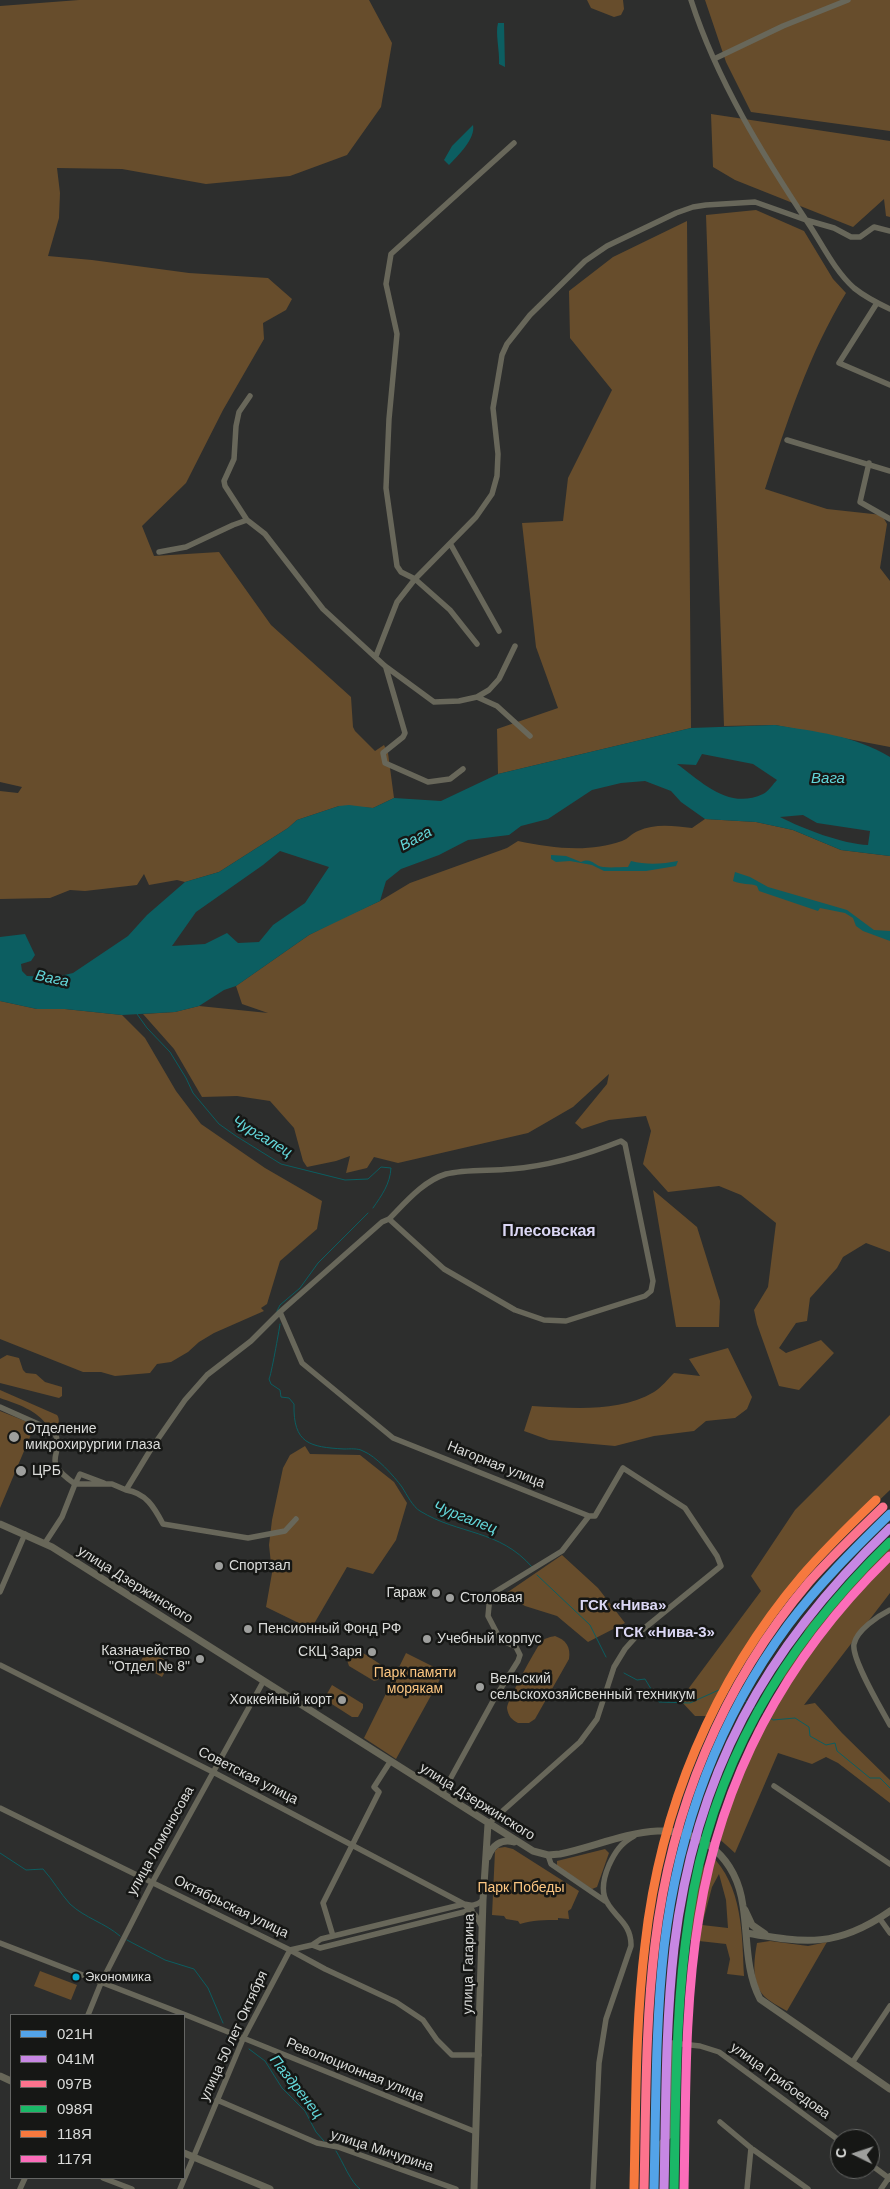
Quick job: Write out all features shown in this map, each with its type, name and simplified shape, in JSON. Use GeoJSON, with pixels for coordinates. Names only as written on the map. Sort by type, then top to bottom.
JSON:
{"type":"FeatureCollection","features":[{"type":"Feature","properties":{"kind":"main road","name":"улица Дзержинского"},"geometry":{"type":"LineString","coordinates":[[0,1524],[45,1543],[532,1851],[548,1855],[570,1852],[640,1833],[661,1830],[694,1836],[710,1846],[723,1857],[733,1872],[743,1905],[754,1986],[764,2004],[890,2089]]}},
{"type":"Feature","properties":{"kind":"main road","name":"улица Гагарина"},"geometry":{"type":"LineString","coordinates":[[474,2189],[484,1867],[488,1824]]}},
{"type":"Feature","properties":{"kind":"main road"},"geometry":{"type":"LineString","coordinates":[[487,1840],[489,1834],[498,1831]]}},
{"type":"Feature","properties":{"kind":"main road"},"geometry":{"type":"LineString","coordinates":[[484,1867],[491,1850],[496,1844],[510,1841],[520,1844]]}},
{"type":"Feature","properties":{"kind":"main road"},"geometry":{"type":"LineString","coordinates":[[743,1905],[752,1925],[774,1938]]}},
{"type":"Feature","properties":{"kind":"main road"},"geometry":{"type":"LineString","coordinates":[[746,1933],[803,1941],[824,1940],[850,1933],[880,1919],[890,1912]]}},
{"type":"Feature","properties":{"kind":"main road"},"geometry":{"type":"LineString","coordinates":[[748,1948],[752,1939],[762,1935]]}},
{"type":"Feature","properties":{"kind":"main road"},"geometry":{"type":"LineString","coordinates":[[185,2153],[270,2189]]}},
{"type":"Feature","properties":{"kind":"street"},"geometry":{"type":"LineString","coordinates":[[691,0],[722,79],[759,147],[813,231],[844,278],[854,288],[890,309]]}},
{"type":"Feature","properties":{"kind":"street"},"geometry":{"type":"LineString","coordinates":[[714,59],[783,26],[848,0]]}},
{"type":"Feature","properties":{"kind":"street"},"geometry":{"type":"LineString","coordinates":[[477,644],[445,605],[415,579],[401,572],[397,566],[386,488],[389,419],[397,334],[386,284],[391,254],[514,143]]}},
{"type":"Feature","properties":{"kind":"street"},"geometry":{"type":"LineString","coordinates":[[376,656],[397,602],[415,579],[451,545],[476,517],[492,494],[497,476],[498,454],[493,408],[502,355],[507,344],[530,315],[585,261],[607,246],[693,206],[755,202],[834,228],[851,237],[860,237],[874,227],[890,231]]}},
{"type":"Feature","properties":{"kind":"street"},"geometry":{"type":"LineString","coordinates":[[877,303],[840,363],[890,385]]}},
{"type":"Feature","properties":{"kind":"street"},"geometry":{"type":"LineString","coordinates":[[250,396],[239,412],[236,426],[234,459],[224,480],[225,486],[248,520],[265,534],[323,608],[385,666],[434,702],[459,701],[478,697],[489,690],[499,678],[515,646]]}},
{"type":"Feature","properties":{"kind":"street"},"geometry":{"type":"LineString","coordinates":[[787,440],[890,471]]}},
{"type":"Feature","properties":{"kind":"street"},"geometry":{"type":"LineString","coordinates":[[869,464],[860,502],[890,519]]}},
{"type":"Feature","properties":{"kind":"street"},"geometry":{"type":"LineString","coordinates":[[159,552],[186,547],[248,520]]}},
{"type":"Feature","properties":{"kind":"street"},"geometry":{"type":"LineString","coordinates":[[451,545],[499,631]]}},
{"type":"Feature","properties":{"kind":"street"},"geometry":{"type":"LineString","coordinates":[[385,666],[405,732],[403,738],[383,753],[385,763],[428,782],[450,779],[463,769]]}},
{"type":"Feature","properties":{"kind":"street"},"geometry":{"type":"LineString","coordinates":[[478,697],[496,706],[530,736]]}},
{"type":"Feature","properties":{"kind":"street"},"geometry":{"type":"LineString","coordinates":[[126,1490],[151,1448],[185,1400],[207,1375],[251,1341],[280,1312],[382,1222],[389,1219],[422,1187],[445,1174],[512,1169],[553,1163],[591,1153],[621,1141],[625,1144],[638,1208],[652,1281],[651,1291],[645,1296],[566,1321],[544,1320],[515,1310],[444,1269],[389,1219]]}},
{"type":"Feature","properties":{"kind":"street","name":"Нагорная улица"},"geometry":{"type":"LineString","coordinates":[[280,1312],[302,1363],[393,1438],[589,1516]]}},
{"type":"Feature","properties":{"kind":"street"},"geometry":{"type":"LineString","coordinates":[[0,1407],[54,1431],[58,1446],[54,1458],[55,1466],[75,1484],[108,1484]]}},
{"type":"Feature","properties":{"kind":"street"},"geometry":{"type":"LineString","coordinates":[[442,1794],[520,1655],[516,1647],[500,1639],[488,1616],[490,1595],[562,1551],[589,1516],[594,1516],[623,1468],[684,1508],[717,1556],[721,1566],[641,1631],[625,1649],[614,1667],[597,1719],[580,1742],[488,1824]]}},
{"type":"Feature","properties":{"kind":"street"},"geometry":{"type":"LineString","coordinates":[[45,1543],[62,1517],[80,1474],[126,1490],[136,1491],[151,1503],[163,1524],[248,1538],[284,1531],[296,1519]]}},
{"type":"Feature","properties":{"kind":"street"},"geometry":{"type":"LineString","coordinates":[[0,1592],[25,1534]]}},
{"type":"Feature","properties":{"kind":"street"},"geometry":{"type":"LineString","coordinates":[[890,1610],[868,1624],[855,1641],[854,1650],[859,1664],[890,1725]]}},
{"type":"Feature","properties":{"kind":"street","name":"Советская улица"},"geometry":{"type":"LineString","coordinates":[[0,1665],[351,1843],[472,1910]]}},
{"type":"Feature","properties":{"kind":"street","name":"улица Ломоносова"},"geometry":{"type":"LineString","coordinates":[[88,2014],[101,1983],[152,1882],[263,1682]]}},
{"type":"Feature","properties":{"kind":"street"},"geometry":{"type":"LineString","coordinates":[[333,1936],[322,1903],[351,1843],[374,1805],[379,1792],[374,1787],[390,1762]]}},
{"type":"Feature","properties":{"kind":"street"},"geometry":{"type":"LineString","coordinates":[[774,1786],[890,1864]]}},
{"type":"Feature","properties":{"kind":"street","name":"Октябрьская улица"},"geometry":{"type":"LineString","coordinates":[[0,1808],[396,2002],[423,2020],[437,2040],[452,2054],[479,2055]]}},
{"type":"Feature","properties":{"kind":"street"},"geometry":{"type":"LineString","coordinates":[[593,2189],[599,2063],[608,2011],[631,1946],[631,1938],[627,1929],[602,1892],[603,1883],[612,1858],[624,1841],[640,1833]]}},
{"type":"Feature","properties":{"kind":"street"},"geometry":{"type":"LineString","coordinates":[[548,1855],[551,1864],[607,1902]]}},
{"type":"Feature","properties":{"kind":"street"},"geometry":{"type":"LineString","coordinates":[[464,1904],[478,1905],[483,1900]]}},
{"type":"Feature","properties":{"kind":"street","name":"Октябрьская улица"},"geometry":{"type":"LineString","coordinates":[[290,1950],[312,1945],[321,1939],[464,1904]]}},
{"type":"Feature","properties":{"kind":"street"},"geometry":{"type":"LineString","coordinates":[[472,1910],[482,1927]]}},
{"type":"Feature","properties":{"kind":"street","name":"Октябрьская улица"},"geometry":{"type":"LineString","coordinates":[[312,1945],[320,1948],[472,1910]]}},
{"type":"Feature","properties":{"kind":"street"},"geometry":{"type":"LineString","coordinates":[[880,1919],[890,1934]]}},
{"type":"Feature","properties":{"kind":"street","name":"Революционная улица"},"geometry":{"type":"LineString","coordinates":[[0,1943],[183,2014]]}},
{"type":"Feature","properties":{"kind":"street","name":"улица 50 лет Октября"},"geometry":{"type":"LineString","coordinates":[[185,2175],[243,2039],[290,1950]]}},
{"type":"Feature","properties":{"kind":"street"},"geometry":{"type":"LineString","coordinates":[[852,2063],[890,2006]]}},
{"type":"Feature","properties":{"kind":"street","name":"Революционная улица"},"geometry":{"type":"LineString","coordinates":[[185,2015],[476,2132]]}},
{"type":"Feature","properties":{"kind":"street","name":"улица Грибоедова"},"geometry":{"type":"LineString","coordinates":[[662,2189],[662,2142],[669,2136],[671,2129],[672,2043],[700,2046],[718,2052],[830,2135]]}},
{"type":"Feature","properties":{"kind":"street","name":"улица Мичурина"},"geometry":{"type":"LineString","coordinates":[[217,2100],[317,2143],[338,2147],[456,2189]]}},
{"type":"Feature","properties":{"kind":"street"},"geometry":{"type":"LineString","coordinates":[[720,2122],[805,2188]]}},
{"type":"Feature","properties":{"kind":"street"},"geometry":{"type":"LineString","coordinates":[[747,2189],[752,2148]]}},
{"type":"Feature","properties":{"kind":"street"},"geometry":{"type":"LineString","coordinates":[[881,2189],[890,2178]]}},
{"type":"Feature","properties":{"kind":"street"},"geometry":{"type":"LineString","coordinates":[[106,2179],[132,2189]]}},
{"type":"Feature","properties":{"kind":"green space"},"geometry":{"type":"Polygon","coordinates":[[[79,0],[369,0],[392,43],[381,107],[347,155],[290,176],[206,184],[122,169],[57,168],[60,193],[59,218],[48,256],[189,273],[268,278],[292,299],[286,310],[263,323],[264,339],[223,410],[186,483],[142,526],[154,556],[219,552],[271,625],[351,697],[353,727],[355,731],[375,751],[384,745],[388,753],[394,798],[373,808],[339,806],[297,820],[288,828],[219,872],[185,882],[177,880],[149,885],[144,874],[137,885],[85,891],[70,890],[50,898],[0,899],[0,791],[18,793],[22,787],[0,782],[0,6],[79,0]]]}},
{"type":"Feature","properties":{"kind":"green space"},"geometry":{"type":"Polygon","coordinates":[[[587,0],[623,0],[624,9],[621,15],[614,17],[591,8],[587,0]]]}},
{"type":"Feature","properties":{"kind":"green space"},"geometry":{"type":"Polygon","coordinates":[[[705,0],[890,0],[890,131],[751,112],[726,62],[705,0]]]}},
{"type":"Feature","properties":{"kind":"green space"},"geometry":{"type":"Polygon","coordinates":[[[711,114],[890,141],[890,217],[886,216],[884,199],[853,227],[735,180],[713,167],[711,114]]]}},
{"type":"Feature","properties":{"kind":"green space"},"geometry":{"type":"Polygon","coordinates":[[[756,210],[804,231],[833,279],[846,293],[821,340],[800,388],[765,489],[827,509],[882,515],[887,524],[880,568],[890,581],[890,747],[775,725],[724,726],[706,215],[756,210]]]}},
{"type":"Feature","properties":{"kind":"green space"},"geometry":{"type":"Polygon","coordinates":[[[687,221],[691,728],[498,774],[497,729],[558,708],[536,647],[522,523],[563,521],[568,478],[612,390],[570,338],[569,291],[613,257],[687,221]]]}},
{"type":"Feature","properties":{"kind":"green space"},"geometry":{"type":"Polygon","coordinates":[[[705,819],[756,822],[793,830],[841,850],[890,856],[890,1252],[866,1243],[843,1257],[837,1268],[810,1298],[807,1321],[796,1323],[779,1348],[786,1353],[821,1340],[834,1353],[799,1390],[779,1386],[757,1324],[754,1310],[768,1287],[776,1223],[741,1195],[719,1186],[668,1192],[643,1164],[651,1131],[646,1116],[609,1120],[582,1129],[575,1123],[607,1084],[609,1074],[573,1107],[528,1133],[398,1163],[374,1157],[367,1168],[346,1173],[350,1156],[307,1167],[303,1161],[294,1128],[270,1101],[237,1096],[202,1097],[174,1049],[143,1014],[175,1012],[199,1006],[268,1013],[242,1004],[236,986],[309,935],[338,920],[380,901],[410,883],[507,848],[518,841],[570,848],[596,847],[622,841],[644,828],[678,826],[692,828],[705,819]]]}},
{"type":"Feature","properties":{"kind":"green space"},"geometry":{"type":"Polygon","coordinates":[[[0,1001],[37,1009],[65,1009],[122,1015],[145,1038],[176,1091],[201,1124],[265,1168],[322,1201],[317,1229],[280,1261],[267,1304],[261,1308],[264,1311],[214,1333],[171,1362],[157,1364],[150,1373],[115,1376],[101,1372],[83,1372],[0,1339],[0,1001]]]}},
{"type":"Feature","properties":{"kind":"green space"},"geometry":{"type":"Polygon","coordinates":[[[653,1190],[697,1227],[720,1301],[719,1327],[676,1327],[653,1190]]]}},
{"type":"Feature","properties":{"kind":"green space"},"geometry":{"type":"Polygon","coordinates":[[[728,1348],[752,1397],[747,1409],[735,1418],[706,1421],[694,1431],[654,1436],[615,1446],[549,1440],[524,1431],[532,1406],[594,1408],[640,1399],[654,1392],[674,1373],[700,1376],[689,1359],[728,1348]]]}},
{"type":"Feature","properties":{"kind":"green space"},"geometry":{"type":"Polygon","coordinates":[[[7,1355],[19,1358],[26,1373],[36,1374],[45,1382],[62,1387],[62,1396],[59,1398],[0,1383],[0,1359],[7,1355]]]}},
{"type":"Feature","properties":{"kind":"green space"},"geometry":{"type":"Polygon","coordinates":[[[0,1390],[57,1415],[59,1418],[58,1426],[56,1429],[48,1427],[39,1416],[27,1408],[0,1398],[0,1390]]]}},
{"type":"Feature","properties":{"kind":"green space"},"geometry":{"type":"Polygon","coordinates":[[[0,1411],[35,1425],[0,1508],[0,1411]]]}},
{"type":"Feature","properties":{"kind":"green space"},"geometry":{"type":"Polygon","coordinates":[[[890,1415],[890,1490],[847,1531],[786,1601],[710,1716],[695,1716],[680,1700],[761,1591],[751,1576],[795,1510],[890,1415]]]}},
{"type":"Feature","properties":{"kind":"green space"},"geometry":{"type":"Polygon","coordinates":[[[305,1446],[310,1454],[360,1455],[394,1482],[407,1503],[396,1540],[373,1574],[347,1567],[311,1629],[266,1607],[272,1573],[269,1545],[272,1520],[283,1468],[290,1455],[305,1446]]]}},
{"type":"Feature","properties":{"kind":"green space"},"geometry":{"type":"Polygon","coordinates":[[[890,1542],[890,1593],[804,1705],[815,1703],[842,1733],[890,1780],[890,1803],[838,1763],[826,1757],[812,1764],[778,1753],[735,1853],[715,1835],[755,1728],[765,1718],[807,1626],[890,1542]]]}},
{"type":"Feature","properties":{"kind":"green space"},"geometry":{"type":"Polygon","coordinates":[[[562,1555],[598,1588],[625,1623],[588,1642],[557,1616],[525,1606],[505,1594],[562,1555]]]}},
{"type":"Feature","properties":{"kind":"green space"},"geometry":{"type":"Polygon","coordinates":[[[555,1636],[567,1645],[569,1659],[535,1719],[529,1723],[518,1723],[509,1715],[508,1703],[541,1642],[555,1636]]]}},
{"type":"Feature","properties":{"kind":"green space","name":"Хоккейный корт"},"geometry":{"type":"Polygon","coordinates":[[[357,1649],[383,1666],[384,1670],[378,1680],[374,1681],[349,1666],[347,1660],[352,1651],[357,1649]]]}},
{"type":"Feature","properties":{"kind":"green space"},"geometry":{"type":"Polygon","coordinates":[[[147,1650],[165,1660],[161,1667],[166,1670],[162,1677],[139,1664],[147,1650]]]}},
{"type":"Feature","properties":{"kind":"green space","name":"Парк памяти морякам"},"geometry":{"type":"Polygon","coordinates":[[[406,1653],[444,1672],[396,1759],[364,1738],[406,1653]]]}},
{"type":"Feature","properties":{"kind":"green space","name":"Хоккейный корт"},"geometry":{"type":"Polygon","coordinates":[[[332,1685],[363,1704],[358,1717],[352,1717],[324,1699],[332,1685]]]}},
{"type":"Feature","properties":{"kind":"green space","name":"Парк Победы"},"geometry":{"type":"Polygon","coordinates":[[[498,1848],[513,1849],[579,1891],[571,1909],[568,1911],[569,1919],[558,1918],[558,1920],[543,1920],[520,1924],[518,1921],[506,1919],[504,1916],[492,1915],[495,1851],[498,1848]]]}},
{"type":"Feature","properties":{"kind":"green space"},"geometry":{"type":"Polygon","coordinates":[[[605,1849],[609,1853],[597,1887],[592,1889],[557,1866],[557,1861],[605,1849]]]}},
{"type":"Feature","properties":{"kind":"green space"},"geometry":{"type":"Polygon","coordinates":[[[710,1854],[721,1867],[729,1881],[739,1911],[744,1976],[727,1974],[730,1959],[726,1944],[690,1940],[689,1908],[700,1874],[710,1854]],[[719,1874],[712,1887],[702,1925],[728,1928],[726,1900],[719,1874]]]}},
{"type":"Feature","properties":{"kind":"green space"},"geometry":{"type":"Polygon","coordinates":[[[770,1941],[808,1946],[827,1942],[787,2011],[764,1996],[755,1978],[754,1964],[757,1943],[770,1941]]]}},
{"type":"Feature","properties":{"kind":"green space"},"geometry":{"type":"Polygon","coordinates":[[[40,1971],[77,1985],[71,2000],[34,1986],[40,1971]]]}},
{"type":"Feature","properties":{"kind":"water"},"geometry":{"type":"Polygon","coordinates":[[[498,23],[504,23],[505,67],[499,64],[498,23]]]}},
{"type":"Feature","properties":{"kind":"water"},"geometry":{"type":"Polygon","coordinates":[[[473,125],[469,141],[449,165],[444,160],[452,146],[473,125]]]}},
{"type":"Feature","properties":{"kind":"water","name":"Вага"},"geometry":{"type":"Polygon","coordinates":[[[775,725],[820,732],[848,739],[890,757],[890,856],[841,850],[793,830],[756,822],[705,819],[681,802],[671,791],[645,781],[621,783],[592,790],[548,819],[521,826],[509,835],[468,840],[439,855],[401,869],[386,881],[380,901],[309,935],[236,986],[224,990],[199,1006],[175,1012],[122,1015],[65,1009],[37,1009],[0,1001],[0,937],[25,934],[35,955],[31,961],[21,964],[22,971],[27,976],[56,977],[73,973],[128,936],[147,915],[185,882],[219,872],[288,828],[297,820],[339,806],[349,805],[373,808],[394,798],[441,801],[498,774],[691,728],[775,725]],[[702,754],[696,765],[677,764],[707,786],[728,797],[739,799],[751,798],[763,794],[777,780],[753,764],[702,754]],[[803,815],[780,817],[823,835],[847,842],[868,845],[870,831],[817,823],[803,815]],[[280,851],[196,912],[172,946],[205,944],[227,933],[238,943],[259,942],[273,925],[305,903],[329,867],[280,851]]]}},
{"type":"Feature","properties":{"kind":"water"},"geometry":{"type":"Polygon","coordinates":[[[551,855],[566,856],[581,862],[590,861],[606,867],[628,867],[631,861],[654,864],[678,861],[676,866],[646,871],[604,871],[592,865],[570,861],[556,862],[551,859],[551,855]]]}},
{"type":"Feature","properties":{"kind":"water"},"geometry":{"type":"Polygon","coordinates":[[[735,872],[750,877],[768,887],[847,910],[874,930],[890,931],[890,941],[863,931],[856,926],[853,918],[845,913],[820,908],[818,911],[759,891],[757,886],[733,881],[735,872]]]}},
{"type":"Feature","properties":{"kind":"waterway","name":"Чургалец"},"geometry":{"type":"LineString","coordinates":[[137,1014],[147,1028],[170,1052],[193,1093],[219,1124],[281,1164],[345,1180],[368,1179],[381,1167],[391,1168],[387,1184],[373,1208]]}},
{"type":"Feature","properties":{"kind":"waterway","name":"Чургалец"},"geometry":{"type":"LineString","coordinates":[[277,1311],[280,1305],[300,1288],[318,1263],[368,1213]]}},
{"type":"Feature","properties":{"kind":"waterway","name":"Чургалец"},"geometry":{"type":"LineString","coordinates":[[280,1324],[269,1379],[271,1384],[280,1390],[281,1397],[289,1398],[294,1404],[294,1417],[297,1428],[300,1435],[306,1441],[322,1447],[361,1450],[390,1472],[417,1509],[449,1525],[492,1539],[506,1546],[532,1567]]}},
{"type":"Feature","properties":{"kind":"waterway","name":"Чургалец"},"geometry":{"type":"LineString","coordinates":[[537,1575],[590,1625],[606,1657]]}},
{"type":"Feature","properties":{"kind":"waterway","name":"Чургалец"},"geometry":{"type":"LineString","coordinates":[[624,1673],[637,1680],[645,1679],[659,1702],[690,1703],[721,1689],[747,1702],[773,1720],[795,1718],[809,1727],[810,1736],[826,1745],[835,1743],[837,1751],[870,1778],[880,1778],[890,1788]]}},
{"type":"Feature","properties":{"kind":"waterway","name":"Паздренец"},"geometry":{"type":"LineString","coordinates":[[0,1853],[26,1870],[43,1869],[70,1904],[120,1936]]}},
{"type":"Feature","properties":{"kind":"waterway","name":"Паздренец"},"geometry":{"type":"LineString","coordinates":[[127,1940],[165,1960],[194,1969],[208,1988],[223,2023]]}},
{"type":"Feature","properties":{"kind":"waterway","name":"Паздренец"},"geometry":{"type":"LineString","coordinates":[[227,2037],[236,2044]]}},
{"type":"Feature","properties":{"kind":"waterway","name":"Паздренец"},"geometry":{"type":"LineString","coordinates":[[249,2049],[265,2061],[282,2088],[305,2111],[316,2132],[324,2141]]}},
{"type":"Feature","properties":{"kind":"waterway","name":"Паздренец"},"geometry":{"type":"LineString","coordinates":[[336,2151],[350,2177],[360,2189]]}},
{"type":"Feature","properties":{"kind":"transit line","name":"118Я"},"geometry":{"type":"LineString","coordinates":[[634,2188],[638,2036],[645,1945],[652,1894],[663,1845],[678,1796],[696,1749],[717,1703],[742,1659],[770,1616],[811,1566],[876,1500]]}},
{"type":"Feature","properties":{"kind":"transit line","name":"097В"},"geometry":{"type":"LineString","coordinates":[[644,2189],[648,2035],[655,1944],[663,1894],[674,1845],[688,1798],[705,1751],[726,1706],[750,1663],[778,1622],[809,1582],[883,1507]]}},
{"type":"Feature","properties":{"kind":"transit line","name":"021Н"},"geometry":{"type":"LineString","coordinates":[[654,2189],[657,2037],[664,1947],[679,1861],[705,1778],[741,1699],[763,1661],[788,1625],[824,1582],[890,1514]]}},
{"type":"Feature","properties":{"kind":"transit line","name":"041М"},"geometry":{"type":"LineString","coordinates":[[664,2189],[666,2068],[671,1978],[684,1885],[699,1826],[719,1770],[743,1718],[772,1668],[806,1620],[846,1573],[890,1528]]}},
{"type":"Feature","properties":{"kind":"transit line","name":"098Я"},"geometry":{"type":"LineString","coordinates":[[674,2189],[677,2053],[684,1951],[700,1862],[714,1810],[734,1760],[757,1713],[785,1667],[816,1624],[851,1582],[890,1542]]}},
{"type":"Feature","properties":{"kind":"transit line","name":"117Я"},"geometry":{"type":"LineString","coordinates":[[684,2189],[688,2019],[694,1951],[710,1865],[724,1814],[742,1766],[764,1720],[790,1676],[820,1634],[853,1594],[890,1556]]}},
{"type":"Feature","properties":{"kind":"place","name":"Отделение микрохирургии глаза"},"geometry":{"type":"Point","coordinates":[14,1437]}},
{"type":"Feature","properties":{"kind":"place","name":"ЦРБ"},"geometry":{"type":"Point","coordinates":[21,1471]}},
{"type":"Feature","properties":{"kind":"place","name":"Спортзал"},"geometry":{"type":"Point","coordinates":[219,1566]}},
{"type":"Feature","properties":{"kind":"place","name":"Гараж"},"geometry":{"type":"Point","coordinates":[436,1593]}},
{"type":"Feature","properties":{"kind":"place","name":"Столовая"},"geometry":{"type":"Point","coordinates":[450,1598]}},
{"type":"Feature","properties":{"kind":"place","name":"Пенсионный Фонд РФ"},"geometry":{"type":"Point","coordinates":[248,1629]}},
{"type":"Feature","properties":{"kind":"place","name":"Учебный корпус"},"geometry":{"type":"Point","coordinates":[427,1639]}},
{"type":"Feature","properties":{"kind":"place","name":"СКЦ Заря"},"geometry":{"type":"Point","coordinates":[372,1652]}},
{"type":"Feature","properties":{"kind":"place","name":"Казначейство \"Отдел № 8\""},"geometry":{"type":"Point","coordinates":[200,1659]}},
{"type":"Feature","properties":{"kind":"place","name":"Вельский сельскохозяйсвенный техникум"},"geometry":{"type":"Point","coordinates":[480,1687]}},
{"type":"Feature","properties":{"kind":"place","name":"Хоккейный корт"},"geometry":{"type":"Point","coordinates":[342,1700]}},
{"type":"Feature","properties":{"kind":"place","name":"Экономика"},"geometry":{"type":"Point","coordinates":[76,1977]}},
{"type":"Feature","properties":{"kind":"district","name":"Плесовская"},"geometry":{"type":"Point","coordinates":[549,1232]}},
{"type":"Feature","properties":{"kind":"district","name":"ГСК «Нива»"},"geometry":{"type":"Point","coordinates":[623,1606]}},
{"type":"Feature","properties":{"kind":"district","name":"ГСК «Нива-3»"},"geometry":{"type":"Point","coordinates":[665,1633]}}]}
